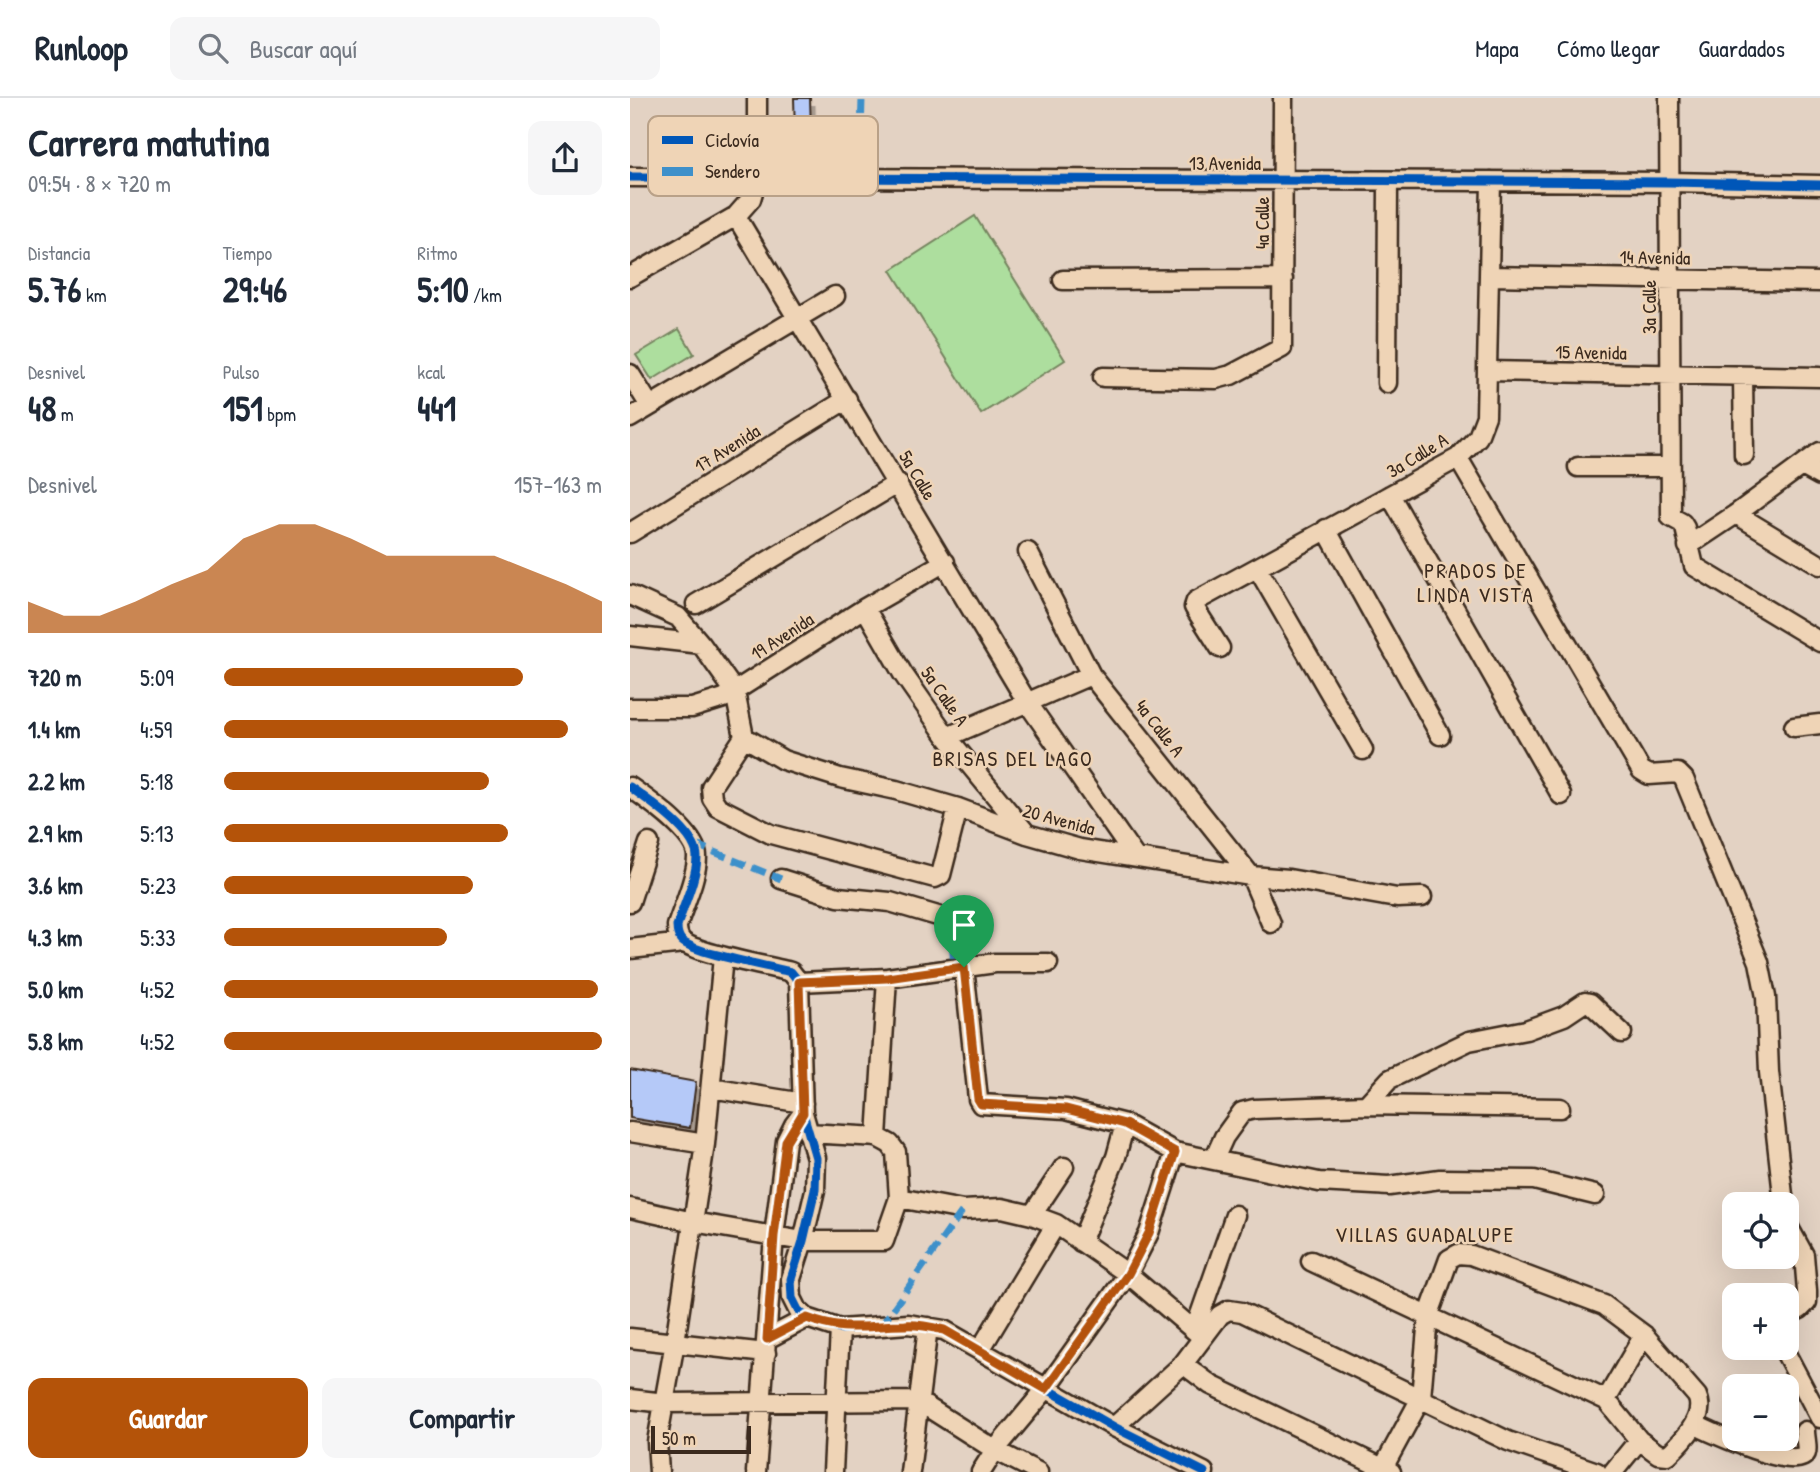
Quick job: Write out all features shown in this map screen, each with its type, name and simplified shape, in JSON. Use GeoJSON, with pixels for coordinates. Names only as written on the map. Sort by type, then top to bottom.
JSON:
{"type":"FeatureCollection","features":[{"type":"Feature","properties":{"kind":"street"},"geometry":{"type":"LineString","coordinates":[[757,98],[757,116]]}},
{"type":"Feature","properties":{"kind":"street","name":"4a Calle"},"geometry":{"type":"LineString","coordinates":[[1103,377],[1216,379],[1282,348],[1283,98]]}},
{"type":"Feature","properties":{"kind":"street","name":"3a Calle"},"geometry":{"type":"LineString","coordinates":[[1669,98],[1671,517],[1682,523],[1688,545]]}},
{"type":"Feature","properties":{"kind":"street","name":"13 Avenida"},"geometry":{"type":"LineString","coordinates":[[630,177],[648,177]]}},
{"type":"Feature","properties":{"kind":"street","name":"13 Avenida"},"geometry":{"type":"LineString","coordinates":[[878,178],[1820,185]]}},
{"type":"Feature","properties":{"kind":"street"},"geometry":{"type":"LineString","coordinates":[[1387,383],[1388,181]]}},
{"type":"Feature","properties":{"kind":"street","name":"3a Calle A"},"geometry":{"type":"LineString","coordinates":[[1220,648],[1194,607],[1195,601],[1458,458],[1478,437],[1486,416],[1492,181]]}},
{"type":"Feature","properties":{"kind":"street"},"geometry":{"type":"LineString","coordinates":[[630,277],[736,216],[752,196]]}},
{"type":"Feature","properties":{"kind":"street","name":"5a Calle"},"geometry":{"type":"LineString","coordinates":[[736,216],[1027,702],[1135,857]]}},
{"type":"Feature","properties":{"kind":"street","name":"14 Avenida"},"geometry":{"type":"LineString","coordinates":[[1489,276],[1820,282]]}},
{"type":"Feature","properties":{"kind":"street"},"geometry":{"type":"LineString","coordinates":[[1063,280],[1283,279]]}},
{"type":"Feature","properties":{"kind":"street"},"geometry":{"type":"LineString","coordinates":[[630,418],[835,296]]}},
{"type":"Feature","properties":{"kind":"street","name":"15 Avenida"},"geometry":{"type":"LineString","coordinates":[[1487,371],[1820,377]]}},
{"type":"Feature","properties":{"kind":"street"},"geometry":{"type":"LineString","coordinates":[[630,374],[650,406]]}},
{"type":"Feature","properties":{"kind":"street"},"geometry":{"type":"LineString","coordinates":[[1743,376],[1744,455]]}},
{"type":"Feature","properties":{"kind":"street","name":"17 Avenida"},"geometry":{"type":"LineString","coordinates":[[630,533],[847,399]]}},
{"type":"Feature","properties":{"kind":"street"},"geometry":{"type":"LineString","coordinates":[[1820,452],[1736,514],[1688,545],[1695,566],[1820,642]]}},
{"type":"Feature","properties":{"kind":"street"},"geometry":{"type":"LineString","coordinates":[[1458,458],[1641,770],[1649,775],[1678,774],[1684,779],[1759,962],[1766,997],[1769,1072],[1783,1192]]}},
{"type":"Feature","properties":{"kind":"street"},"geometry":{"type":"LineString","coordinates":[[1802,466],[1820,476]]}},
{"type":"Feature","properties":{"kind":"street"},"geometry":{"type":"LineString","coordinates":[[1578,467],[1670,467]]}},
{"type":"Feature","properties":{"kind":"street"},"geometry":{"type":"LineString","coordinates":[[696,604],[898,483]]}},
{"type":"Feature","properties":{"kind":"street"},"geometry":{"type":"LineString","coordinates":[[1390,495],[1561,794]]}},
{"type":"Feature","properties":{"kind":"street"},"geometry":{"type":"LineString","coordinates":[[1736,514],[1820,565]]}},
{"type":"Feature","properties":{"kind":"street"},"geometry":{"type":"LineString","coordinates":[[1326,529],[1440,735]]}},
{"type":"Feature","properties":{"kind":"street","name":"4a Calle A"},"geometry":{"type":"LineString","coordinates":[[1028,552],[1091,675],[1251,876],[1270,923]]}},
{"type":"Feature","properties":{"kind":"street","name":"19 Avenida"},"geometry":{"type":"LineString","coordinates":[[630,708],[692,708],[712,703],[945,562]]}},
{"type":"Feature","properties":{"kind":"street"},"geometry":{"type":"LineString","coordinates":[[1258,569],[1363,750]]}},
{"type":"Feature","properties":{"kind":"street"},"geometry":{"type":"LineString","coordinates":[[630,595],[678,617],[701,644],[734,692],[744,737],[711,787],[712,798],[718,807],[771,834],[935,878],[941,875],[958,808]]}},
{"type":"Feature","properties":{"kind":"street","name":"5a Calle A"},"geometry":{"type":"LineString","coordinates":[[865,608],[903,674],[947,737],[1027,834]]}},
{"type":"Feature","properties":{"kind":"street"},"geometry":{"type":"LineString","coordinates":[[630,636],[701,644]]}},
{"type":"Feature","properties":{"kind":"street"},"geometry":{"type":"LineString","coordinates":[[947,737],[1091,675]]}},
{"type":"Feature","properties":{"kind":"street"},"geometry":{"type":"LineString","coordinates":[[1794,727],[1820,724]]}},
{"type":"Feature","properties":{"kind":"street","name":"20 Avenida"},"geometry":{"type":"LineString","coordinates":[[744,737],[783,760],[839,778],[896,790],[958,808],[1027,834],[1080,849],[1251,876],[1289,879],[1397,898],[1422,897]]}},
{"type":"Feature","properties":{"kind":"street"},"geometry":{"type":"LineString","coordinates":[[630,787],[664,812],[694,844],[696,868],[677,926],[678,935],[684,943]]}},
{"type":"Feature","properties":{"kind":"street"},"geometry":{"type":"LineString","coordinates":[[630,902],[649,843]]}},
{"type":"Feature","properties":{"kind":"street"},"geometry":{"type":"LineString","coordinates":[[781,879],[838,897],[890,902],[948,919],[951,923]]}},
{"type":"Feature","properties":{"kind":"street"},"geometry":{"type":"LineString","coordinates":[[630,949],[684,943],[723,957],[791,972],[799,982],[803,1108],[816,1158],[815,1190],[791,1279],[795,1304],[807,1318],[840,1329],[908,1324],[944,1330],[1114,1427],[1204,1472]]}},
{"type":"Feature","properties":{"kind":"street"},"geometry":{"type":"LineString","coordinates":[[659,1472],[657,1442],[705,1144],[723,957]]}},
{"type":"Feature","properties":{"kind":"street"},"geometry":{"type":"LineString","coordinates":[[799,982],[887,978],[995,963],[1048,963]]}},
{"type":"Feature","properties":{"kind":"street"},"geometry":{"type":"LineString","coordinates":[[964,967],[978,1099],[981,1104],[1066,1109],[1125,1124],[1175,1152],[1319,1182],[1390,1186],[1440,1180],[1534,1180],[1595,1195]]}},
{"type":"Feature","properties":{"kind":"street"},"geometry":{"type":"LineString","coordinates":[[877,1137],[887,978]]}},
{"type":"Feature","properties":{"kind":"street"},"geometry":{"type":"LineString","coordinates":[[1366,1105],[1390,1079],[1469,1041],[1526,1030],[1564,1016],[1585,1002],[1590,1003],[1622,1033]]}},
{"type":"Feature","properties":{"kind":"street"},"geometry":{"type":"LineString","coordinates":[[711,1088],[803,1108]]}},
{"type":"Feature","properties":{"kind":"street"},"geometry":{"type":"LineString","coordinates":[[1214,1159],[1224,1137],[1242,1112],[1254,1109],[1366,1105],[1560,1108]]}},
{"type":"Feature","properties":{"kind":"street"},"geometry":{"type":"LineString","coordinates":[[756,1472],[774,1236],[786,1141],[803,1108]]}},
{"type":"Feature","properties":{"kind":"street"},"geometry":{"type":"LineString","coordinates":[[1081,1242],[1115,1157],[1125,1124]]}},
{"type":"Feature","properties":{"kind":"street"},"geometry":{"type":"LineString","coordinates":[[630,1132],[705,1144]]}},
{"type":"Feature","properties":{"kind":"street"},"geometry":{"type":"LineString","coordinates":[[630,1208],[803,1241],[884,1241],[898,1198],[896,1152],[890,1144],[877,1137],[808,1133]]}},
{"type":"Feature","properties":{"kind":"street"},"geometry":{"type":"LineString","coordinates":[[981,1472],[995,1450],[1046,1389],[1128,1274],[1149,1233],[1175,1152]]}},
{"type":"Feature","properties":{"kind":"street"},"geometry":{"type":"LineString","coordinates":[[1032,1215],[1064,1167]]}},
{"type":"Feature","properties":{"kind":"street"},"geometry":{"type":"LineString","coordinates":[[898,1198],[963,1210],[1002,1208],[1056,1224],[1128,1274],[1198,1333]]}},
{"type":"Feature","properties":{"kind":"street"},"geometry":{"type":"LineString","coordinates":[[1114,1427],[1183,1364],[1198,1333],[1235,1214]]}},
{"type":"Feature","properties":{"kind":"street"},"geometry":{"type":"LineString","coordinates":[[980,1350],[1056,1224]]}},
{"type":"Feature","properties":{"kind":"street"},"geometry":{"type":"LineString","coordinates":[[1799,1246],[1804,1255],[1807,1291],[1807,1302],[1799,1310]]}},
{"type":"Feature","properties":{"kind":"street"},"geometry":{"type":"LineString","coordinates":[[1183,1364],[1211,1385],[1387,1470],[1421,1398],[1428,1317],[1449,1259],[1458,1254],[1471,1255],[1604,1305],[1644,1335],[1697,1396],[1700,1413],[1668,1455],[1658,1454],[1639,1440],[1606,1400],[1428,1317],[1311,1261]]}},
{"type":"Feature","properties":{"kind":"street"},"geometry":{"type":"LineString","coordinates":[[1198,1333],[1229,1310],[1241,1312],[1507,1441],[1566,1467],[1597,1472]]}},
{"type":"Feature","properties":{"kind":"street"},"geometry":{"type":"LineString","coordinates":[[630,1338],[766,1346],[807,1318]]}},
{"type":"Feature","properties":{"kind":"street"},"geometry":{"type":"LineString","coordinates":[[910,1472],[928,1327]]}},
{"type":"Feature","properties":{"kind":"street"},"geometry":{"type":"LineString","coordinates":[[834,1472],[840,1329]]}},
{"type":"Feature","properties":{"kind":"street"},"geometry":{"type":"LineString","coordinates":[[1606,1400],[1644,1335]]}},
{"type":"Feature","properties":{"kind":"street"},"geometry":{"type":"LineString","coordinates":[[1789,1360],[1820,1418]]}},
{"type":"Feature","properties":{"kind":"street"},"geometry":{"type":"LineString","coordinates":[[630,1399],[665,1403],[918,1401],[995,1450],[1038,1472]]}},
{"type":"Feature","properties":{"kind":"street"},"geometry":{"type":"LineString","coordinates":[[1694,1424],[1722,1435]]}},
{"type":"Feature","properties":{"kind":"street"},"geometry":{"type":"LineString","coordinates":[[1756,1451],[1778,1466],[1801,1462],[1807,1453],[1805,1432]]}},
{"type":"Feature","properties":{"kind":"street"},"geometry":{"type":"LineString","coordinates":[[1614,1472],[1639,1440]]}},
{"type":"Feature","properties":{"kind":"green space"},"geometry":{"type":"Polygon","coordinates":[[[975,216],[1065,360],[981,414],[891,270],[975,216]]]}},
{"type":"Feature","properties":{"kind":"green space"},"geometry":{"type":"Polygon","coordinates":[[[679,329],[694,354],[652,380],[636,355],[679,329]]]}},
{"type":"Feature","properties":{"kind":"building"},"geometry":{"type":"Polygon","coordinates":[[[794,98],[810,98],[811,116],[795,116],[794,98]]]}},
{"type":"Feature","properties":{"kind":"building"},"geometry":{"type":"Polygon","coordinates":[[[630,1070],[696,1082],[690,1128],[630,1118],[630,1070]]]}},
{"type":"Feature","properties":{"kind":"marked path"},"geometry":{"type":"LineString","coordinates":[[862,98],[862,116]]}},
{"type":"Feature","properties":{"kind":"marked path"},"geometry":{"type":"LineString","coordinates":[[694,844],[781,879]]}},
{"type":"Feature","properties":{"kind":"marked path"},"geometry":{"type":"LineString","coordinates":[[951,923],[954,968]]}},
{"type":"Feature","properties":{"kind":"marked path"},"geometry":{"type":"LineString","coordinates":[[881,1326],[963,1210]]}},
{"type":"Feature","properties":{"kind":"cycle path"},"geometry":{"type":"LineString","coordinates":[[630,177],[648,177]]}},
{"type":"Feature","properties":{"kind":"cycle path"},"geometry":{"type":"LineString","coordinates":[[878,178],[1820,185]]}},
{"type":"Feature","properties":{"kind":"cycle path"},"geometry":{"type":"LineString","coordinates":[[630,787],[671,818],[695,848],[695,874],[677,926],[681,939],[690,946],[717,955],[791,972],[799,982],[803,1113],[816,1158],[815,1190],[791,1279],[792,1298],[798,1310],[807,1318],[840,1329],[908,1324],[944,1330],[1114,1427],[1204,1472]]}},
{"type":"Feature","properties":{"kind":"district","name":"PRADOS DE LINDA VISTA"},"geometry":{"type":"Point","coordinates":[1476,582]}},
{"type":"Feature","properties":{"kind":"district","name":"BRISAS DEL LAGO"},"geometry":{"type":"Point","coordinates":[1013,758]}},
{"type":"Feature","properties":{"kind":"district","name":"VILLAS GUADALUPE"},"geometry":{"type":"Point","coordinates":[1425,1234]}},
{"type":"Feature","properties":{"kind":"route"},"geometry":{"type":"LineString","coordinates":[[964,967],[978,1099],[981,1104],[1066,1109],[1125,1124],[1175,1152],[1149,1233],[1128,1274],[1046,1389],[944,1330],[928,1327],[908,1324],[840,1329],[807,1318],[767,1339],[774,1236],[786,1141],[803,1113],[799,982],[887,978],[964,967]]}}]}
